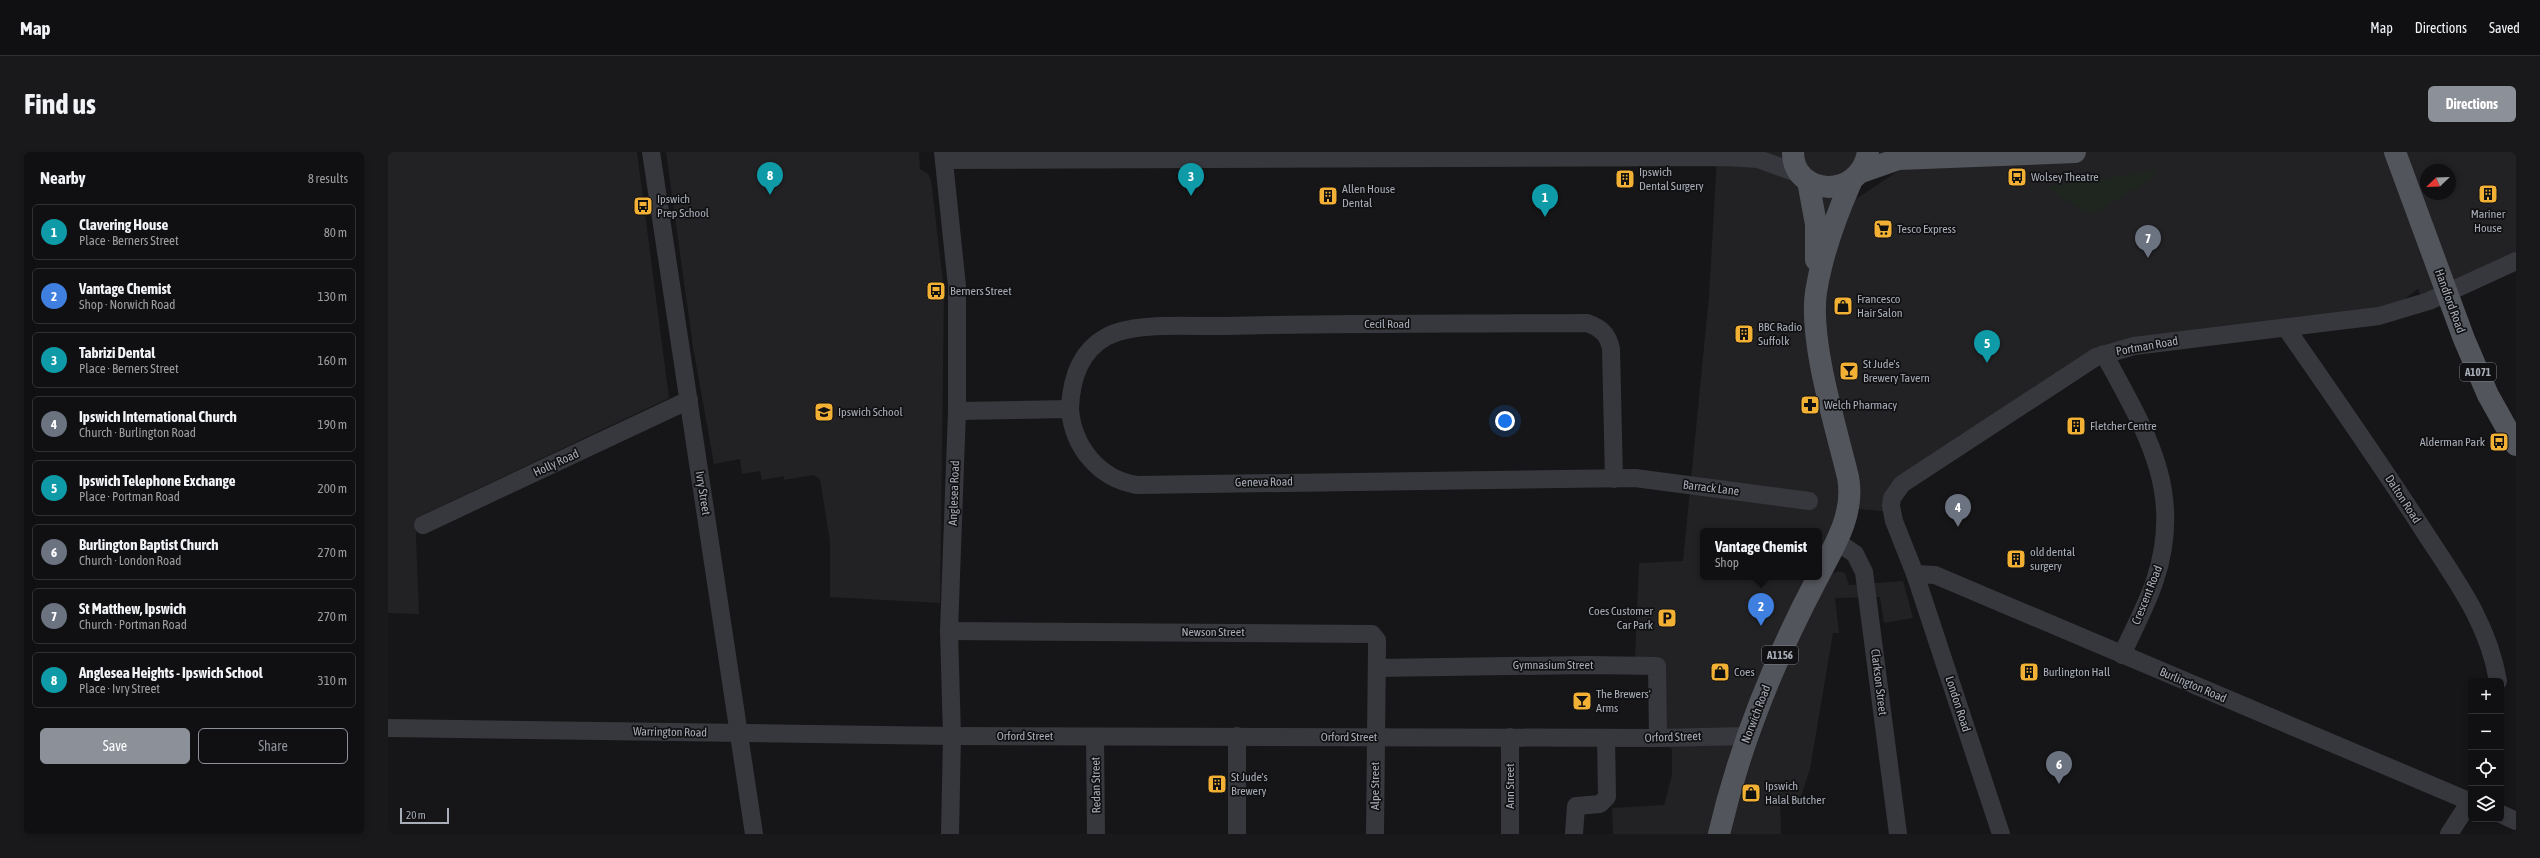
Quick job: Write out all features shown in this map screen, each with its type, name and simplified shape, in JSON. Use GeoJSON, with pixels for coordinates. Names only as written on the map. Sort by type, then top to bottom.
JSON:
{"type":"FeatureCollection","features":[{"type":"Feature","properties":{"kind":"main road"},"geometry":{"type":"LineString","coordinates":[[1793,152],[1804,177],[1816,224],[1817,289]]}},
{"type":"Feature","properties":{"kind":"main road"},"geometry":{"type":"LineString","coordinates":[[1804,177],[1826,188],[1839,187],[1860,169],[1898,159],[2075,152]]}},
{"type":"Feature","properties":{"kind":"main road","name":"Handford Road"},"geometry":{"type":"LineString","coordinates":[[2395,152],[2448,294],[2488,395],[2516,445]]}},
{"type":"Feature","properties":{"kind":"main road"},"geometry":{"type":"LineString","coordinates":[[1817,289],[1834,220],[1860,169]]}},
{"type":"Feature","properties":{"kind":"main road","name":"Norwich Road"},"geometry":{"type":"LineString","coordinates":[[1817,289],[1816,307],[1822,368],[1848,477],[1849,508],[1836,541],[1822,570]]}},
{"type":"Feature","properties":{"kind":"main road","name":"Norwich Road"},"geometry":{"type":"LineString","coordinates":[[1719,834],[1726,804],[1747,736],[1773,671],[1817,580]]}},
{"type":"Feature","properties":{"kind":"street","name":"Ivry Street"},"geometry":{"type":"LineString","coordinates":[[651,152],[740,733],[754,834]]}},
{"type":"Feature","properties":{"kind":"street"},"geometry":{"type":"LineString","coordinates":[[944,156],[1738,155],[1758,159],[1804,177]]}},
{"type":"Feature","properties":{"kind":"street","name":"Anglesea Road"},"geometry":{"type":"LineString","coordinates":[[944,156],[957,286],[957,410],[949,631],[952,736],[950,834]]}},
{"type":"Feature","properties":{"kind":"street","name":"Portman Road"},"geometry":{"type":"LineString","coordinates":[[1915,574],[1892,512],[1892,498],[1898,489],[1950,451],[2104,354],[2134,346],[2379,316],[2405,310],[2448,294],[2516,261]]}},
{"type":"Feature","properties":{"kind":"street","name":"Cecil Road"},"geometry":{"type":"LineString","coordinates":[[1070,409],[1072,381],[1087,354],[1105,338],[1130,329],[1281,325],[1587,323],[1602,331],[1609,338],[1611,349],[1614,479]]}},
{"type":"Feature","properties":{"kind":"street","name":"Dalton Road"},"geometry":{"type":"LineString","coordinates":[[2286,328],[2382,467],[2476,612],[2493,652],[2497,678]]}},
{"type":"Feature","properties":{"kind":"street","name":"Crescent Road"},"geometry":{"type":"LineString","coordinates":[[2104,354],[2145,429],[2156,458],[2164,491],[2166,524],[2162,555],[2155,581],[2122,655]]}},
{"type":"Feature","properties":{"kind":"street","name":"Holly Road"},"geometry":{"type":"LineString","coordinates":[[423,525],[689,400]]}},
{"type":"Feature","properties":{"kind":"street"},"geometry":{"type":"LineString","coordinates":[[957,410],[1070,409]]}},
{"type":"Feature","properties":{"kind":"street","name":"Geneva Road"},"geometry":{"type":"LineString","coordinates":[[1070,409],[1074,432],[1093,463],[1113,478],[1137,485],[1614,479]]}},
{"type":"Feature","properties":{"kind":"street","name":"Barrack Lane"},"geometry":{"type":"LineString","coordinates":[[1614,479],[1635,478],[1809,501]]}},
{"type":"Feature","properties":{"kind":"street","name":"Clarkson Street"},"geometry":{"type":"LineString","coordinates":[[1836,541],[1855,554],[1864,572],[1898,834]]}},
{"type":"Feature","properties":{"kind":"street","name":"Burlington Road"},"geometry":{"type":"LineString","coordinates":[[1915,574],[1935,575],[2468,800]]}},
{"type":"Feature","properties":{"kind":"street","name":"London Road"},"geometry":{"type":"LineString","coordinates":[[1915,574],[2001,834]]}},
{"type":"Feature","properties":{"kind":"street","name":"Newson Street"},"geometry":{"type":"LineString","coordinates":[[949,631],[1372,634],[1377,640],[1375,738]]}},
{"type":"Feature","properties":{"kind":"street","name":"Gymnasium Street"},"geometry":{"type":"LineString","coordinates":[[1377,668],[1580,665],[1657,666],[1658,738]]}},
{"type":"Feature","properties":{"kind":"street","name":"Warrington Road"},"geometry":{"type":"LineString","coordinates":[[388,728],[952,736]]}},
{"type":"Feature","properties":{"kind":"street","name":"Orford Street"},"geometry":{"type":"LineString","coordinates":[[952,736],[1658,738],[1747,736]]}},
{"type":"Feature","properties":{"kind":"street"},"geometry":{"type":"LineString","coordinates":[[1237,736],[1237,834]]}},
{"type":"Feature","properties":{"kind":"street","name":"Redan Street"},"geometry":{"type":"LineString","coordinates":[[1095,737],[1096,834]]}},
{"type":"Feature","properties":{"kind":"street","name":"Ann Street"},"geometry":{"type":"LineString","coordinates":[[1510,737],[1510,834]]}},
{"type":"Feature","properties":{"kind":"street","name":"Alpe Street"},"geometry":{"type":"LineString","coordinates":[[1375,738],[1375,834]]}},
{"type":"Feature","properties":{"kind":"street"},"geometry":{"type":"LineString","coordinates":[[1574,834],[1576,806],[1600,804],[1606,797],[1606,738]]}},
{"type":"Feature","properties":{"kind":"street"},"geometry":{"type":"LineString","coordinates":[[2448,834],[2468,805]]}},
{"type":"Feature","properties":{"kind":"street"},"geometry":{"type":"LineString","coordinates":[[2504,815],[2516,821]]}},
{"type":"Feature","properties":{"kind":"shaded area"},"geometry":{"type":"Polygon","coordinates":[[[388,152],[637,152],[669,398],[418,517],[416,535],[419,614],[388,613],[388,152]]]}},
{"type":"Feature","properties":{"kind":"shaded area","name":"Ipswich School"},"geometry":{"type":"Polygon","coordinates":[[[666,152],[919,152],[920,169],[928,174],[931,180],[944,290],[940,603],[830,597],[830,541],[820,479],[813,475],[784,480],[784,476],[762,480],[760,471],[742,474],[740,459],[714,464],[693,347],[666,152]]]}},
{"type":"Feature","properties":{"kind":"shaded area"},"geometry":{"type":"Polygon","coordinates":[[[1629,152],[2516,152],[2516,260],[2424,303],[2418,289],[2394,307],[2104,354],[1902,484],[1892,512],[1849,508],[1823,568],[1834,573],[1839,571],[1845,573],[1849,585],[1903,581],[1913,618],[1884,623],[1880,597],[1835,598],[1839,633],[1833,633],[1810,769],[1801,796],[1780,799],[1781,834],[1613,834],[1612,808],[1664,805],[1672,775],[1672,749],[1658,738],[1661,664],[1635,660],[1639,563],[1683,561],[1709,296],[1717,157],[1629,152]],[[1916,159],[1850,172],[1831,214],[1916,159]]]}},
{"type":"Feature","properties":{"kind":"shaded area"},"geometry":{"type":"Polygon","coordinates":[[[2155,171],[2155,177],[2099,211],[2086,213],[2046,187],[2155,171]]]}},
{"type":"Feature","properties":{"kind":"place","name":"Wolsey Theatre"},"geometry":{"type":"Point","coordinates":[2017,177]}},
{"type":"Feature","properties":{"kind":"place","name":"Ipswich Dental Surgery"},"geometry":{"type":"Point","coordinates":[1625,179]}},
{"type":"Feature","properties":{"kind":"place","name":"Mariner House"},"geometry":{"type":"Point","coordinates":[2488,194]}},
{"type":"Feature","properties":{"kind":"place","name":"Anglesea Heights - Ipswich School"},"geometry":{"type":"Point","coordinates":[770,195]}},
{"type":"Feature","properties":{"kind":"place","name":"Tabrizi Dental"},"geometry":{"type":"Point","coordinates":[1191,196]}},
{"type":"Feature","properties":{"kind":"place","name":"Allen House Dental"},"geometry":{"type":"Point","coordinates":[1328,196]}},
{"type":"Feature","properties":{"kind":"place","name":"Ipswich Prep School"},"geometry":{"type":"Point","coordinates":[643,206]}},
{"type":"Feature","properties":{"kind":"place","name":"Clavering House"},"geometry":{"type":"Point","coordinates":[1545,217]}},
{"type":"Feature","properties":{"kind":"place","name":"Tesco Express"},"geometry":{"type":"Point","coordinates":[1883,229]}},
{"type":"Feature","properties":{"kind":"place","name":"St Matthew, Ipswich"},"geometry":{"type":"Point","coordinates":[2148,258]}},
{"type":"Feature","properties":{"kind":"place","name":"Berners Street"},"geometry":{"type":"Point","coordinates":[936,291]}},
{"type":"Feature","properties":{"kind":"place","name":"Francesco Hair Salon"},"geometry":{"type":"Point","coordinates":[1843,306]}},
{"type":"Feature","properties":{"kind":"place","name":"BBC Radio Suffolk"},"geometry":{"type":"Point","coordinates":[1744,334]}},
{"type":"Feature","properties":{"kind":"place","name":"Ipswich Telephone Exchange"},"geometry":{"type":"Point","coordinates":[1987,363]}},
{"type":"Feature","properties":{"kind":"place","name":"St Jude's Brewery Tavern"},"geometry":{"type":"Point","coordinates":[1849,371]}},
{"type":"Feature","properties":{"kind":"place","name":"Welch Pharmacy"},"geometry":{"type":"Point","coordinates":[1810,405]}},
{"type":"Feature","properties":{"kind":"place","name":"Ipswich School"},"geometry":{"type":"Point","coordinates":[824,412]}},
{"type":"Feature","properties":{"kind":"place","name":"Fletcher Centre"},"geometry":{"type":"Point","coordinates":[2076,426]}},
{"type":"Feature","properties":{"kind":"place","name":"Alderman Park"},"geometry":{"type":"Point","coordinates":[2499,442]}},
{"type":"Feature","properties":{"kind":"place","name":"Ipswich International Church"},"geometry":{"type":"Point","coordinates":[1958,527]}},
{"type":"Feature","properties":{"kind":"place","name":"old dental surgery"},"geometry":{"type":"Point","coordinates":[2016,559]}},
{"type":"Feature","properties":{"kind":"place","name":"Coes Customer Car Park"},"geometry":{"type":"Point","coordinates":[1667,618]}},
{"type":"Feature","properties":{"kind":"place","name":"Vantage Chemist"},"geometry":{"type":"Point","coordinates":[1761,626]}},
{"type":"Feature","properties":{"kind":"place","name":"Coes"},"geometry":{"type":"Point","coordinates":[1720,672]}},
{"type":"Feature","properties":{"kind":"place","name":"Burlington Hall"},"geometry":{"type":"Point","coordinates":[2029,672]}},
{"type":"Feature","properties":{"kind":"place","name":"The Brewers' Arms"},"geometry":{"type":"Point","coordinates":[1582,701]}},
{"type":"Feature","properties":{"kind":"place","name":"St Jude's Brewery"},"geometry":{"type":"Point","coordinates":[1217,784]}},
{"type":"Feature","properties":{"kind":"place","name":"Burlington Baptist Church"},"geometry":{"type":"Point","coordinates":[2059,784]}},
{"type":"Feature","properties":{"kind":"place","name":"Ipswich Halal Butcher"},"geometry":{"type":"Point","coordinates":[1751,793]}}]}
